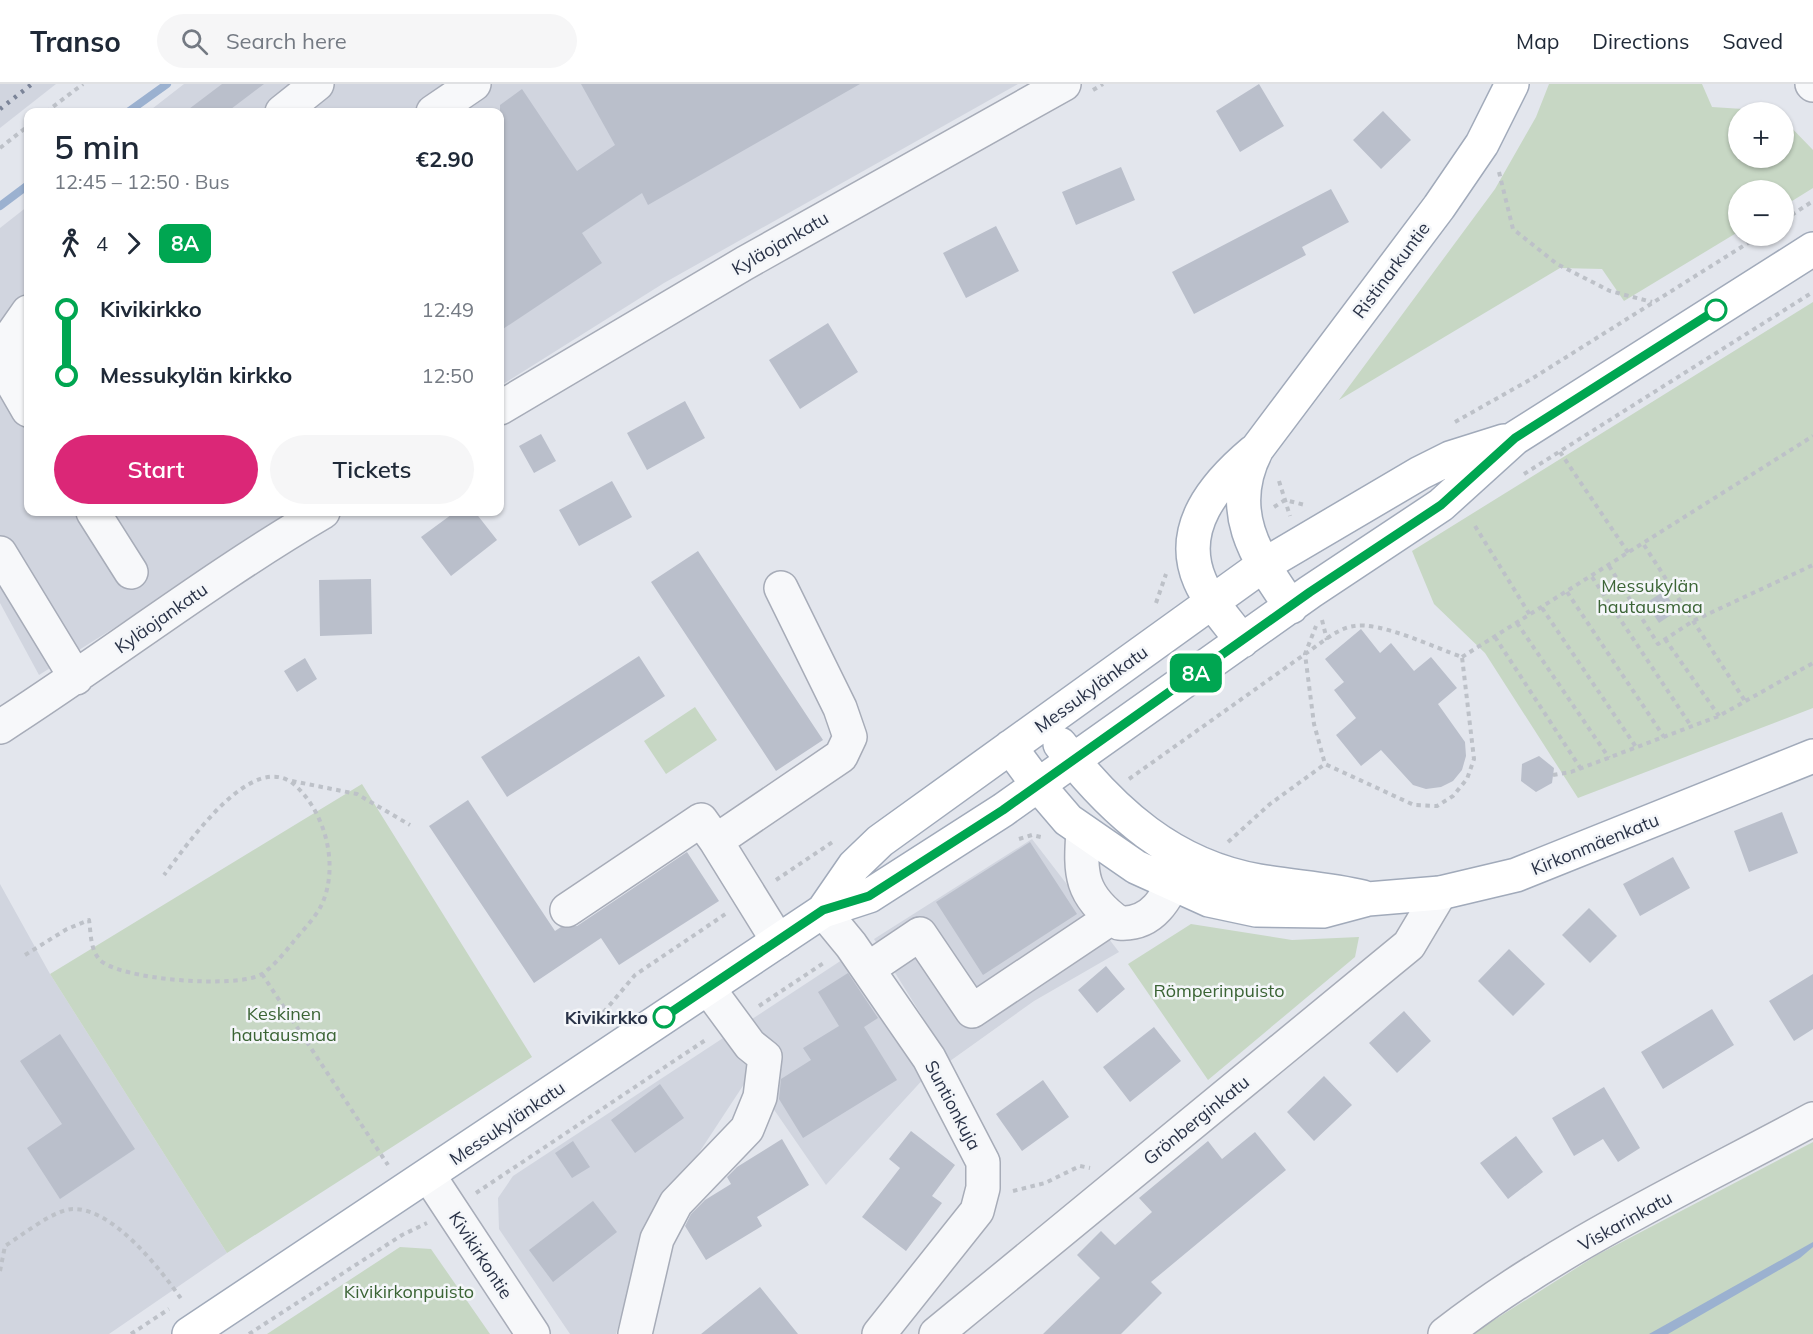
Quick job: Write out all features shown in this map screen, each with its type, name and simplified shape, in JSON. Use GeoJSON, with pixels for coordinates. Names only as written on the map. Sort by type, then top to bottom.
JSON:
{"type":"FeatureCollection","features":[{"type":"Feature","properties":{"kind":"main road","name":"Ristinarkuntie"},"geometry":{"type":"LineString","coordinates":[[1305,611],[1262,566],[1246,523],[1243,504],[1247,467],[1257,449],[1439,207],[1482,144],[1512,84]]}},
{"type":"Feature","properties":{"kind":"main road","name":"Messukylänkatu"},"geometry":{"type":"LineString","coordinates":[[189,1334],[429,1176],[823,910],[869,896],[1038,785],[1242,641],[1305,611],[1441,505],[1515,438],[1813,249]]}},
{"type":"Feature","properties":{"kind":"main road","name":"Messukylänkatu"},"geometry":{"type":"LineString","coordinates":[[823,910],[854,866],[880,841],[1262,566],[1450,458],[1515,438]]}},
{"type":"Feature","properties":{"kind":"main road","name":"Ristinarkuntie"},"geometry":{"type":"LineString","coordinates":[[1242,641],[1201,584],[1192,557],[1199,517],[1228,473],[1257,449]]}},
{"type":"Feature","properties":{"kind":"main road","name":"Kirkonmäenkatu"},"geometry":{"type":"LineString","coordinates":[[1044,723],[1104,796],[1209,900],[1256,910],[1323,911],[1368,899],[1440,893],[1516,875],[1813,756]]}},
{"type":"Feature","properties":{"kind":"main road","name":"Kirkonmäenkatu"},"geometry":{"type":"LineString","coordinates":[[1010,747],[1038,785],[1075,825],[1136,867],[1179,871]]}},
{"type":"Feature","properties":{"kind":"street"},"geometry":{"type":"LineString","coordinates":[[287,108],[317,84]]}},
{"type":"Feature","properties":{"kind":"street"},"geometry":{"type":"LineString","coordinates":[[439,108],[474,84]]}},
{"type":"Feature","properties":{"kind":"street","name":"Kyläojankatu"},"geometry":{"type":"LineString","coordinates":[[504,406],[745,263],[1064,84]]}},
{"type":"Feature","properties":{"kind":"street"},"geometry":{"type":"LineString","coordinates":[[24,318],[14,332],[13,384],[24,403]]}},
{"type":"Feature","properties":{"kind":"street"},"geometry":{"type":"LineString","coordinates":[[96,516],[131,572]]}},
{"type":"Feature","properties":{"kind":"street","name":"Kyläojankatu"},"geometry":{"type":"LineString","coordinates":[[0,727],[76,678],[261,548],[316,516]]}},
{"type":"Feature","properties":{"kind":"street"},"geometry":{"type":"LineString","coordinates":[[0,553],[76,678]]}},
{"type":"Feature","properties":{"kind":"street"},"geometry":{"type":"LineString","coordinates":[[716,841],[841,756],[850,737],[840,708],[781,588]]}},
{"type":"Feature","properties":{"kind":"street"},"geometry":{"type":"LineString","coordinates":[[567,910],[701,820],[778,941]]}},
{"type":"Feature","properties":{"kind":"street"},"geometry":{"type":"LineString","coordinates":[[1075,825],[1080,870],[1087,889],[1119,923],[1142,921],[1160,909],[1179,871]]}},
{"type":"Feature","properties":{"kind":"street","name":"Grönberginkatu"},"geometry":{"type":"LineString","coordinates":[[936,1334],[1409,945],[1440,893]]}},
{"type":"Feature","properties":{"kind":"street","name":"Suntionkuja"},"geometry":{"type":"LineString","coordinates":[[823,910],[859,957],[929,1058],[983,1162],[983,1188],[977,1211],[879,1334]]}},
{"type":"Feature","properties":{"kind":"street"},"geometry":{"type":"LineString","coordinates":[[1029,954],[1106,911]]}},
{"type":"Feature","properties":{"kind":"street"},"geometry":{"type":"LineString","coordinates":[[859,957],[920,934],[972,1011],[1106,911]]}},
{"type":"Feature","properties":{"kind":"street"},"geometry":{"type":"LineString","coordinates":[[635,1334],[657,1239],[676,1203],[747,1129],[760,1096],[765,1057],[750,1045],[708,988]]}},
{"type":"Feature","properties":{"kind":"street","name":"Viskarinkatu"},"geometry":{"type":"LineString","coordinates":[[1445,1334],[1480,1307],[1539,1269],[1813,1119]]}},
{"type":"Feature","properties":{"kind":"street","name":"Kivikirkontie"},"geometry":{"type":"LineString","coordinates":[[429,1176],[533,1334]]}},
{"type":"Feature","properties":{"kind":"path"},"geometry":{"type":"LineString","coordinates":[[51,108],[83,84]]}},
{"type":"Feature","properties":{"kind":"path"},"geometry":{"type":"LineString","coordinates":[[0,148],[24,129]]}},
{"type":"Feature","properties":{"kind":"path"},"geometry":{"type":"LineString","coordinates":[[1491,174],[1497,164],[1513,229],[1557,264],[1610,291],[1653,302]]}},
{"type":"Feature","properties":{"kind":"path"},"geometry":{"type":"LineString","coordinates":[[1794,213],[1813,201]]}},
{"type":"Feature","properties":{"kind":"path"},"geometry":{"type":"LineString","coordinates":[[1522,475],[1813,292]]}},
{"type":"Feature","properties":{"kind":"path"},"geometry":{"type":"LineString","coordinates":[[1462,657],[1644,545],[1813,436]]}},
{"type":"Feature","properties":{"kind":"path"},"geometry":{"type":"LineString","coordinates":[[1560,452],[1629,554]]}},
{"type":"Feature","properties":{"kind":"path"},"geometry":{"type":"LineString","coordinates":[[1279,476],[1279,488],[1299,543]]}},
{"type":"Feature","properties":{"kind":"path"},"geometry":{"type":"LineString","coordinates":[[1475,526],[1530,615]]}},
{"type":"Feature","properties":{"kind":"path"},"geometry":{"type":"LineString","coordinates":[[1644,545],[1745,701]]}},
{"type":"Feature","properties":{"kind":"path"},"geometry":{"type":"LineString","coordinates":[[1609,566],[1658,644],[1693,621],[1813,565]]}},
{"type":"Feature","properties":{"kind":"path"},"geometry":{"type":"LineString","coordinates":[[1592,577],[1691,726]]}},
{"type":"Feature","properties":{"kind":"path"},"geometry":{"type":"LineString","coordinates":[[1567,592],[1664,737]]}},
{"type":"Feature","properties":{"kind":"path"},"geometry":{"type":"LineString","coordinates":[[1542,608],[1636,747]]}},
{"type":"Feature","properties":{"kind":"path"},"geometry":{"type":"LineString","coordinates":[[1305,611],[1327,640]]}},
{"type":"Feature","properties":{"kind":"path"},"geometry":{"type":"LineString","coordinates":[[1305,611],[1305,654],[1314,724],[1325,764],[1414,805],[1437,806],[1453,796],[1467,779],[1474,759],[1462,657]]}},
{"type":"Feature","properties":{"kind":"path"},"geometry":{"type":"LineString","coordinates":[[1517,624],[1609,758]]}},
{"type":"Feature","properties":{"kind":"path"},"geometry":{"type":"LineString","coordinates":[[1104,796],[1305,654],[1352,626],[1372,625],[1462,657]]}},
{"type":"Feature","properties":{"kind":"path"},"geometry":{"type":"LineString","coordinates":[[1495,637],[1581,769]]}},
{"type":"Feature","properties":{"kind":"path"},"geometry":{"type":"LineString","coordinates":[[1665,639],[1719,716]]}},
{"type":"Feature","properties":{"kind":"path"},"geometry":{"type":"LineString","coordinates":[[1553,775],[1581,769],[1719,716],[1813,663]]}},
{"type":"Feature","properties":{"kind":"path"},"geometry":{"type":"LineString","coordinates":[[1221,848],[1270,804],[1325,764]]}},
{"type":"Feature","properties":{"kind":"path"},"geometry":{"type":"LineString","coordinates":[[164,875],[227,799],[252,782],[269,777],[357,794],[410,825]]}},
{"type":"Feature","properties":{"kind":"path"},"geometry":{"type":"LineString","coordinates":[[25,955],[67,929],[90,920],[92,949],[100,961],[122,971],[142,976],[221,981],[244,979],[262,974],[280,957],[321,905],[331,871],[321,824],[306,796],[292,781]]}},
{"type":"Feature","properties":{"kind":"path"},"geometry":{"type":"LineString","coordinates":[[1011,843],[1032,835],[1044,837],[1075,825]]}},
{"type":"Feature","properties":{"kind":"path"},"geometry":{"type":"LineString","coordinates":[[249,1334],[402,1235],[452,1209],[733,1022],[859,957]]}},
{"type":"Feature","properties":{"kind":"path"},"geometry":{"type":"LineString","coordinates":[[262,974],[387,1165]]}},
{"type":"Feature","properties":{"kind":"path"},"geometry":{"type":"LineString","coordinates":[[983,1188],[1003,1192],[1015,1191],[1045,1183],[1080,1166]]}},
{"type":"Feature","properties":{"kind":"path"},"geometry":{"type":"LineString","coordinates":[[0,1271],[5,1246],[54,1215],[74,1208],[100,1216],[131,1241],[160,1269],[182,1300]]}},
{"type":"Feature","properties":{"kind":"shaded area"},"geometry":{"type":"Polygon","coordinates":[[[0,84],[56,84],[24,108],[0,128],[0,84]]]}},
{"type":"Feature","properties":{"kind":"shaded area"},"geometry":{"type":"Polygon","coordinates":[[[184,84],[1018,84],[664,283],[504,383],[504,108],[153,108],[184,84]]]}},
{"type":"Feature","properties":{"kind":"shaded area"},"geometry":{"type":"Polygon","coordinates":[[[24,209],[24,516],[293,516],[39,675],[0,603],[0,228],[24,209]]]}},
{"type":"Feature","properties":{"kind":"shaded area"},"geometry":{"type":"Polygon","coordinates":[[[1032,839],[1119,952],[1034,1001],[950,1061],[874,939],[1032,839]]]}},
{"type":"Feature","properties":{"kind":"shaded area"},"geometry":{"type":"Polygon","coordinates":[[[0,884],[50,974],[227,1253],[109,1334],[0,1334],[0,884]]]}},
{"type":"Feature","properties":{"kind":"shaded area"},"geometry":{"type":"Polygon","coordinates":[[[848,956],[927,1075],[826,1185],[750,1075],[645,1235],[616,1334],[570,1334],[499,1229],[498,1198],[513,1176],[848,956]]]}},
{"type":"Feature","properties":{"kind":"green space"},"geometry":{"type":"Polygon","coordinates":[[[1549,84],[1702,84],[1712,107],[1728,108],[1728,168],[1794,168],[1794,130],[1813,150],[1813,188],[1794,200],[1794,180],[1728,180],[1728,238],[1624,301],[1602,269],[1560,268],[1339,400],[1495,189],[1536,117],[1549,84]]]}},
{"type":"Feature","properties":{"kind":"green space","name":"Messukylän hautausmaa"},"geometry":{"type":"Polygon","coordinates":[[[1813,302],[1813,708],[1578,798],[1485,653],[1434,604],[1412,551],[1813,302]]]}},
{"type":"Feature","properties":{"kind":"green space"},"geometry":{"type":"Polygon","coordinates":[[[695,707],[717,740],[666,774],[644,741],[695,707]]]}},
{"type":"Feature","properties":{"kind":"green space","name":"Keskinen hautausmaa"},"geometry":{"type":"Polygon","coordinates":[[[362,784],[532,1057],[227,1253],[50,974],[362,784]]]}},
{"type":"Feature","properties":{"kind":"green space","name":"Römperinpuisto"},"geometry":{"type":"Polygon","coordinates":[[[1191,924],[1292,940],[1359,937],[1355,957],[1208,1080],[1128,964],[1191,924]]]}},
{"type":"Feature","properties":{"kind":"green space"},"geometry":{"type":"Polygon","coordinates":[[[1813,1142],[1813,1334],[1472,1334],[1597,1255],[1813,1142]]]}},
{"type":"Feature","properties":{"kind":"green space","name":"Kivikirkonpuisto"},"geometry":{"type":"Polygon","coordinates":[[[400,1247],[431,1249],[490,1334],[267,1334],[400,1247]]]}},
{"type":"Feature","properties":{"kind":"water"},"geometry":{"type":"Polygon","coordinates":[[[1813,1242],[1813,1247],[1800,1258],[1668,1334],[1649,1334],[1813,1242]]]}},
{"type":"Feature","properties":{"kind":"building"},"geometry":{"type":"Polygon","coordinates":[[[222,84],[264,84],[232,108],[190,108],[222,84]]]}},
{"type":"Feature","properties":{"kind":"building"},"geometry":{"type":"Polygon","coordinates":[[[581,84],[860,84],[648,205],[642,193],[582,233],[602,263],[504,328],[504,108],[500,108],[500,105],[522,89],[577,171],[615,145],[581,84]]]}},
{"type":"Feature","properties":{"kind":"building"},"geometry":{"type":"Polygon","coordinates":[[[1259,84],[1284,126],[1240,152],[1216,111],[1259,84]]]}},
{"type":"Feature","properties":{"kind":"building"},"geometry":{"type":"Polygon","coordinates":[[[1383,111],[1411,140],[1381,169],[1353,140],[1383,111]]]}},
{"type":"Feature","properties":{"kind":"building"},"geometry":{"type":"Polygon","coordinates":[[[1121,167],[1135,200],[1076,225],[1062,192],[1121,167]]]}},
{"type":"Feature","properties":{"kind":"building"},"geometry":{"type":"Polygon","coordinates":[[[1331,189],[1349,222],[1302,247],[1306,255],[1194,314],[1172,272],[1331,189]]]}},
{"type":"Feature","properties":{"kind":"building"},"geometry":{"type":"Polygon","coordinates":[[[996,226],[1019,271],[966,298],[943,253],[996,226]]]}},
{"type":"Feature","properties":{"kind":"building"},"geometry":{"type":"Polygon","coordinates":[[[828,323],[858,372],[800,409],[769,360],[828,323]]]}},
{"type":"Feature","properties":{"kind":"building"},"geometry":{"type":"Polygon","coordinates":[[[685,401],[705,438],[647,470],[627,433],[685,401]]]}},
{"type":"Feature","properties":{"kind":"building"},"geometry":{"type":"Polygon","coordinates":[[[541,434],[556,461],[534,473],[519,446],[541,434]]]}},
{"type":"Feature","properties":{"kind":"building"},"geometry":{"type":"Polygon","coordinates":[[[612,481],[632,517],[579,546],[559,510],[612,481]]]}},
{"type":"Feature","properties":{"kind":"building"},"geometry":{"type":"Polygon","coordinates":[[[450,516],[478,516],[497,540],[451,576],[421,537],[450,516]]]}},
{"type":"Feature","properties":{"kind":"building"},"geometry":{"type":"Polygon","coordinates":[[[698,551],[823,740],[776,771],[651,582],[698,551]]]}},
{"type":"Feature","properties":{"kind":"building"},"geometry":{"type":"Polygon","coordinates":[[[371,579],[372,634],[320,636],[319,580],[371,579]]]}},
{"type":"Feature","properties":{"kind":"building"},"geometry":{"type":"Polygon","coordinates":[[[1664,591],[1677,611],[1659,623],[1646,603],[1664,591]]]}},
{"type":"Feature","properties":{"kind":"building"},"geometry":{"type":"Polygon","coordinates":[[[1361,629],[1380,653],[1391,643],[1414,671],[1431,657],[1457,688],[1438,704],[1465,742],[1466,756],[1462,770],[1453,781],[1441,787],[1426,789],[1413,785],[1381,750],[1361,766],[1336,735],[1356,718],[1334,690],[1344,682],[1325,659],[1361,629]]]}},
{"type":"Feature","properties":{"kind":"building"},"geometry":{"type":"Polygon","coordinates":[[[639,656],[665,696],[507,797],[481,757],[639,656]]]}},
{"type":"Feature","properties":{"kind":"building"},"geometry":{"type":"Polygon","coordinates":[[[305,658],[317,679],[297,692],[284,671],[305,658]]]}},
{"type":"Feature","properties":{"kind":"building"},"geometry":{"type":"Polygon","coordinates":[[[1539,756],[1554,768],[1552,783],[1536,792],[1521,781],[1522,764],[1539,756]]]}},
{"type":"Feature","properties":{"kind":"building"},"geometry":{"type":"Polygon","coordinates":[[[468,800],[555,931],[561,927],[577,926],[687,852],[719,901],[619,965],[601,938],[534,983],[429,826],[468,800]]]}},
{"type":"Feature","properties":{"kind":"building"},"geometry":{"type":"Polygon","coordinates":[[[1782,812],[1798,853],[1749,872],[1734,831],[1782,812]]]}},
{"type":"Feature","properties":{"kind":"building"},"geometry":{"type":"Polygon","coordinates":[[[1030,842],[1077,914],[983,975],[936,902],[1030,842]]]}},
{"type":"Feature","properties":{"kind":"building"},"geometry":{"type":"Polygon","coordinates":[[[1673,857],[1690,888],[1640,916],[1623,884],[1673,857]]]}},
{"type":"Feature","properties":{"kind":"building"},"geometry":{"type":"Polygon","coordinates":[[[1589,908],[1617,936],[1590,963],[1562,935],[1589,908]]]}},
{"type":"Feature","properties":{"kind":"building"},"geometry":{"type":"Polygon","coordinates":[[[1509,949],[1545,984],[1513,1016],[1478,981],[1509,949]]]}},
{"type":"Feature","properties":{"kind":"building"},"geometry":{"type":"Polygon","coordinates":[[[1106,966],[1125,989],[1097,1013],[1078,990],[1106,966]]]}},
{"type":"Feature","properties":{"kind":"building"},"geometry":{"type":"Polygon","coordinates":[[[848,973],[878,1018],[864,1027],[897,1080],[803,1138],[779,1099],[781,1079],[811,1060],[803,1048],[839,1026],[818,992],[848,973]]]}},
{"type":"Feature","properties":{"kind":"building"},"geometry":{"type":"Polygon","coordinates":[[[1813,974],[1813,1029],[1794,1041],[1769,1001],[1813,974]]]}},
{"type":"Feature","properties":{"kind":"building"},"geometry":{"type":"Polygon","coordinates":[[[1712,1009],[1734,1045],[1663,1089],[1641,1052],[1712,1009]]]}},
{"type":"Feature","properties":{"kind":"building"},"geometry":{"type":"Polygon","coordinates":[[[1404,1011],[1431,1041],[1397,1073],[1369,1043],[1404,1011]]]}},
{"type":"Feature","properties":{"kind":"building"},"geometry":{"type":"Polygon","coordinates":[[[1154,1027],[1181,1061],[1130,1102],[1103,1067],[1154,1027]]]}},
{"type":"Feature","properties":{"kind":"building"},"geometry":{"type":"Polygon","coordinates":[[[60,1034],[135,1149],[60,1199],[27,1148],[62,1124],[20,1061],[60,1034]]]}},
{"type":"Feature","properties":{"kind":"building"},"geometry":{"type":"Polygon","coordinates":[[[1324,1076],[1352,1105],[1314,1141],[1287,1112],[1324,1076]]]}},
{"type":"Feature","properties":{"kind":"building"},"geometry":{"type":"Polygon","coordinates":[[[1043,1080],[1069,1117],[1022,1151],[996,1114],[1043,1080]]]}},
{"type":"Feature","properties":{"kind":"building"},"geometry":{"type":"Polygon","coordinates":[[[660,1084],[684,1118],[635,1153],[611,1120],[660,1084]]]}},
{"type":"Feature","properties":{"kind":"building"},"geometry":{"type":"Polygon","coordinates":[[[1604,1087],[1640,1148],[1618,1162],[1603,1139],[1574,1156],[1552,1118],[1604,1087]]]}},
{"type":"Feature","properties":{"kind":"building"},"geometry":{"type":"Polygon","coordinates":[[[911,1131],[955,1165],[932,1196],[942,1203],[906,1251],[862,1217],[900,1168],[889,1159],[911,1131]]]}},
{"type":"Feature","properties":{"kind":"building"},"geometry":{"type":"Polygon","coordinates":[[[1255,1132],[1286,1170],[1151,1282],[1162,1293],[1121,1334],[1043,1334],[1100,1278],[1077,1255],[1101,1231],[1115,1245],[1152,1212],[1139,1198],[1208,1141],[1222,1159],[1255,1132]]]}},
{"type":"Feature","properties":{"kind":"building"},"geometry":{"type":"Polygon","coordinates":[[[1516,1136],[1543,1172],[1508,1199],[1480,1163],[1516,1136]]]}},
{"type":"Feature","properties":{"kind":"building"},"geometry":{"type":"Polygon","coordinates":[[[782,1139],[809,1185],[757,1217],[762,1226],[706,1260],[685,1226],[691,1214],[705,1200],[731,1184],[727,1177],[737,1167],[782,1139]]]}},
{"type":"Feature","properties":{"kind":"building"},"geometry":{"type":"Polygon","coordinates":[[[573,1141],[590,1167],[572,1178],[555,1153],[573,1141]]]}},
{"type":"Feature","properties":{"kind":"building"},"geometry":{"type":"Polygon","coordinates":[[[593,1201],[617,1232],[553,1282],[529,1250],[593,1201]]]}},
{"type":"Feature","properties":{"kind":"building"},"geometry":{"type":"Polygon","coordinates":[[[760,1287],[798,1334],[701,1334],[760,1287]]]}},
{"type":"Feature","properties":{"kind":"waterway"},"geometry":{"type":"LineString","coordinates":[[134,108],[167,84]]}},
{"type":"Feature","properties":{"kind":"waterway"},"geometry":{"type":"LineString","coordinates":[[0,206],[24,188]]}},
{"type":"Feature","properties":{"kind":"railway"},"geometry":{"type":"LineString","coordinates":[[0,109],[32,84]]}},
{"type":"Feature","properties":{"kind":"bus line","name":"8A"},"geometry":{"type":"LineString","coordinates":[[664,1017],[749,962],[823,910],[869,896],[1003,810],[1310,592],[1441,505],[1515,438],[1716,310]]}},
{"type":"Feature","properties":{"kind":"place","name":"Kivikirkko"},"geometry":{"type":"Point","coordinates":[664,1017]}}]}
